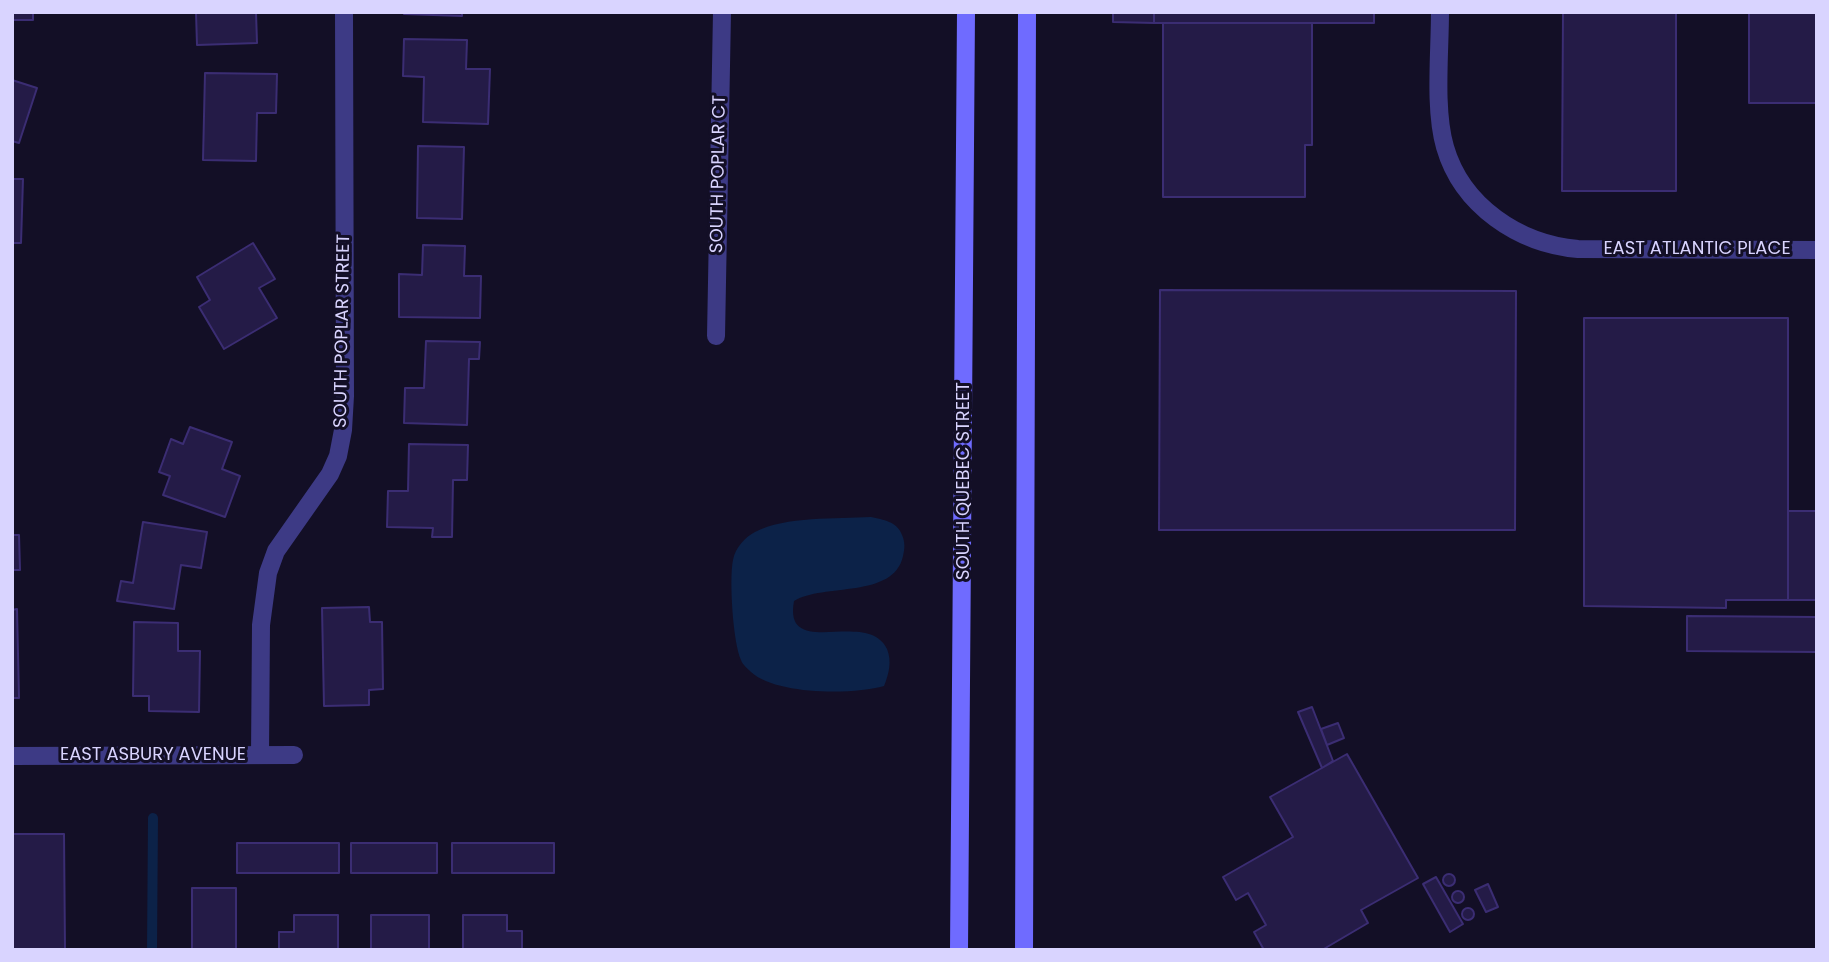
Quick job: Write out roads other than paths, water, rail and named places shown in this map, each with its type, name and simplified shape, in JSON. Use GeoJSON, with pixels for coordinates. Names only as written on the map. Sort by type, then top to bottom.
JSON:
{"type":"FeatureCollection","features":[{"type":"Feature","properties":{"kind":"main road","name":"SOUTH QUEBEC STREET"},"geometry":{"type":"LineString","coordinates":[[959,949],[966,12]]}},
{"type":"Feature","properties":{"kind":"main road"},"geometry":{"type":"LineString","coordinates":[[1024,950],[1027,12]]}},
{"type":"Feature","properties":{"kind":"street","name":"SOUTH POPLAR STREET"},"geometry":{"type":"LineString","coordinates":[[260,755],[261,625],[268,573],[276,551],[330,474],[338,456],[343,430],[344,12]]}},
{"type":"Feature","properties":{"kind":"street","name":"SOUTH POPLAR CT"},"geometry":{"type":"LineString","coordinates":[[716,336],[722,12]]}},
{"type":"Feature","properties":{"kind":"street","name":"EAST ATLANTIC PLACE"},"geometry":{"type":"LineString","coordinates":[[1440,12],[1441,128],[1449,157],[1461,181],[1486,211],[1511,230],[1551,246],[1578,249],[1817,250]]}},
{"type":"Feature","properties":{"kind":"street","name":"EAST ASBURY AVENUE"},"geometry":{"type":"LineString","coordinates":[[12,756],[294,755]]}},
{"type":"Feature","properties":{"kind":"water"},"geometry":{"type":"Polygon","coordinates":[[[871,517],[889,522],[900,530],[904,548],[897,570],[886,579],[872,584],[822,592],[794,601],[794,619],[801,628],[813,632],[862,633],[877,638],[887,649],[889,658],[884,686],[835,692],[796,689],[763,680],[751,672],[738,652],[732,611],[733,560],[741,543],[755,532],[781,523],[871,517]]]}},
{"type":"Feature","properties":{"kind":"waterway"},"geometry":{"type":"LineString","coordinates":[[152,950],[153,818]]}}]}
